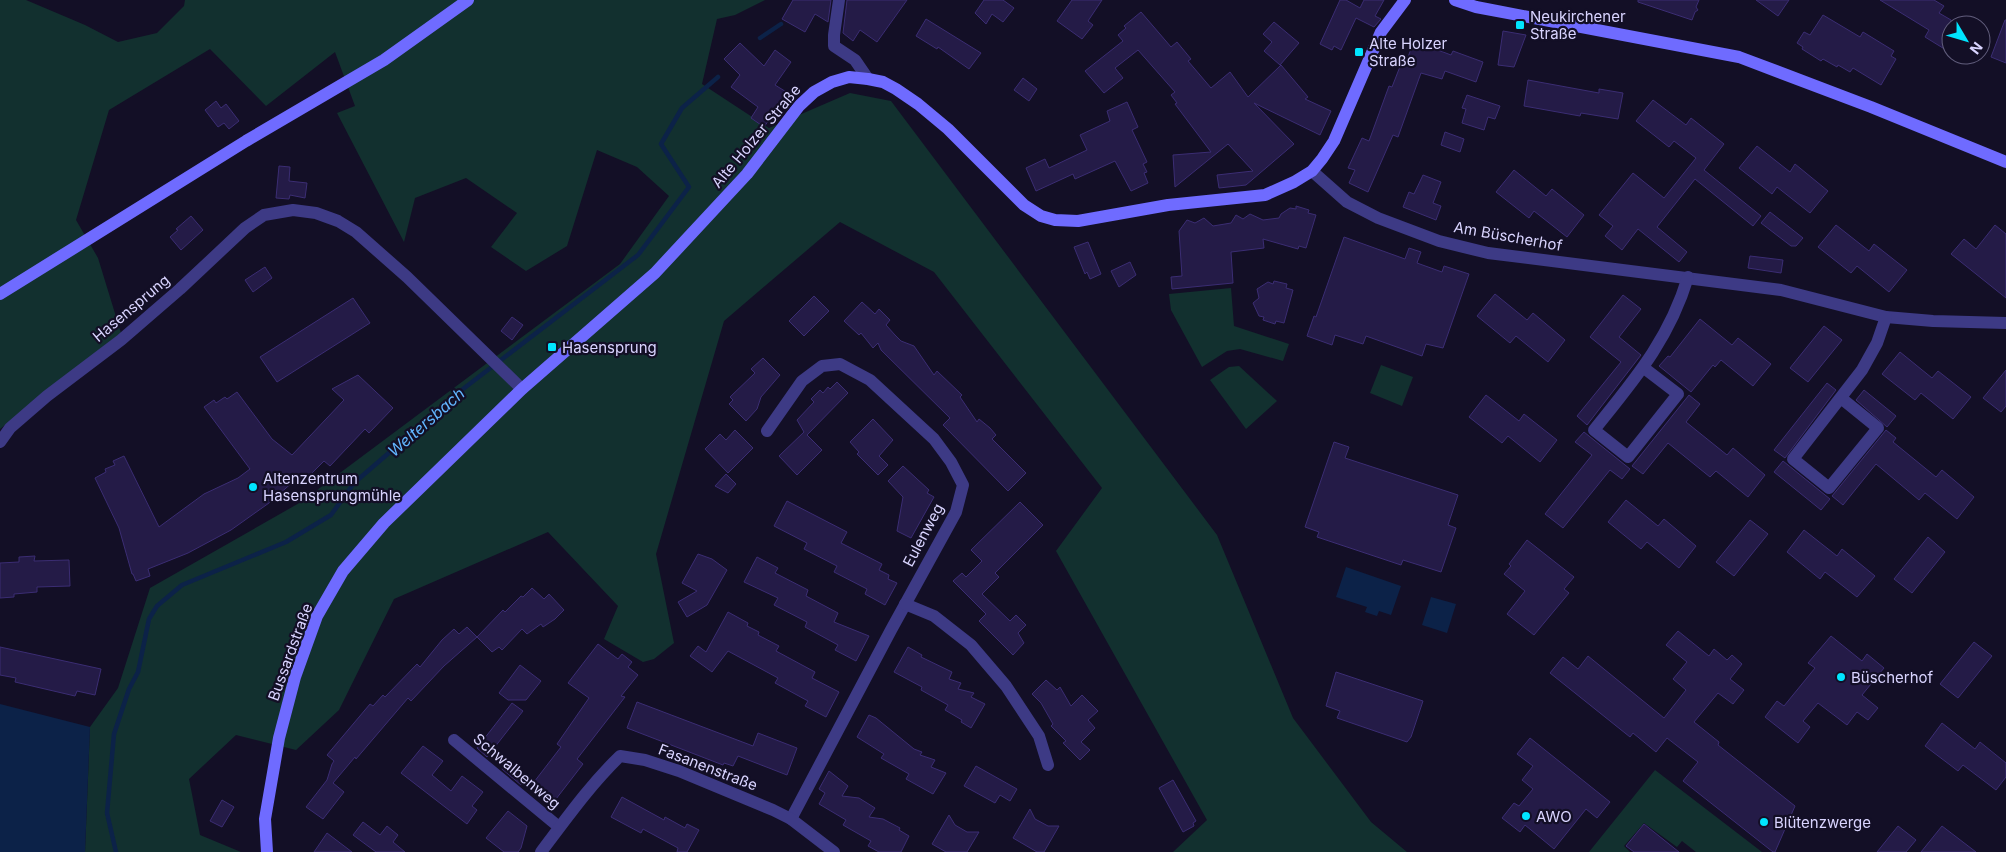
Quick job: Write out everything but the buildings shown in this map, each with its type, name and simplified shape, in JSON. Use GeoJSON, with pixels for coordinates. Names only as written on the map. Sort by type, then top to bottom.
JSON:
{"type":"FeatureCollection","features":[{"type":"Feature","properties":{"kind":"street"},"geometry":{"type":"LineString","coordinates":[[0,294],[254,136],[384,60],[468,0]]}},
{"type":"Feature","properties":{"kind":"street"},"geometry":{"type":"LineString","coordinates":[[839,0],[834,46],[855,60],[868,78]]}},
{"type":"Feature","properties":{"kind":"street","name":"Alte Holzer Straße"},"geometry":{"type":"LineString","coordinates":[[522,389],[655,273],[747,174],[799,106],[809,96],[832,82],[849,78],[868,78],[883,82],[918,104],[971,150],[1024,205],[1041,216],[1055,220],[1078,221],[1168,205],[1265,194],[1294,182],[1312,170],[1334,141],[1381,32],[1405,0]]}},
{"type":"Feature","properties":{"kind":"street"},"geometry":{"type":"LineString","coordinates":[[1454,0],[1476,7],[1739,57],[1924,128],[2006,162]]}},
{"type":"Feature","properties":{"kind":"street","name":"Am Büscherhof"},"geometry":{"type":"LineString","coordinates":[[1312,170],[1347,202],[1378,218],[1439,241],[1488,253],[1781,290],[1886,317],[1933,321],[2006,323]]}},
{"type":"Feature","properties":{"kind":"street","name":"Hasensprung"},"geometry":{"type":"LineString","coordinates":[[0,442],[10,428],[180,289],[244,228],[264,215],[293,210],[316,214],[338,221],[356,232],[393,264],[522,389]]}},
{"type":"Feature","properties":{"kind":"street"},"geometry":{"type":"LineString","coordinates":[[1644,368],[1678,394],[1628,457],[1594,430],[1644,368],[1663,337],[1682,298],[1688,277]]}},
{"type":"Feature","properties":{"kind":"street"},"geometry":{"type":"LineString","coordinates":[[1842,398],[1878,428],[1829,488],[1793,459],[1862,370],[1878,343],[1886,317]]}},
{"type":"Feature","properties":{"kind":"street","name":"Eulenweg"},"geometry":{"type":"LineString","coordinates":[[767,431],[802,381],[822,366],[840,364],[870,380],[934,439],[951,462],[963,485],[956,512],[791,819]]}},
{"type":"Feature","properties":{"kind":"street","name":"Bussardstraße"},"geometry":{"type":"LineString","coordinates":[[267,852],[265,819],[279,738],[295,677],[314,625],[338,578],[384,523],[522,389]]}},
{"type":"Feature","properties":{"kind":"street"},"geometry":{"type":"LineString","coordinates":[[905,604],[934,616],[977,652],[1006,686],[1039,736],[1048,766]]}},
{"type":"Feature","properties":{"kind":"street","name":"Schwalbenweg"},"geometry":{"type":"LineString","coordinates":[[454,740],[559,827]]}},
{"type":"Feature","properties":{"kind":"street","name":"Fasanenstraße"},"geometry":{"type":"LineString","coordinates":[[541,852],[600,777],[620,756],[645,760],[679,771],[773,810],[791,819],[834,852]]}},
{"type":"Feature","properties":{"kind":"green space"},"geometry":{"type":"Polygon","coordinates":[[[0,0],[26,0],[85,25],[118,42],[157,33],[184,6],[185,0],[765,0],[735,15],[717,19],[702,84],[769,128],[850,93],[891,101],[1217,535],[1293,718],[1371,822],[1407,852],[1173,852],[1207,820],[1056,551],[1102,488],[934,272],[840,222],[724,321],[656,554],[674,643],[654,659],[643,662],[604,639],[618,606],[548,532],[394,599],[339,710],[296,750],[236,735],[189,779],[200,835],[241,852],[85,852],[90,727],[118,688],[150,588],[301,502],[620,264],[669,196],[637,167],[597,150],[567,246],[526,271],[491,247],[517,213],[466,178],[415,198],[404,242],[337,113],[355,106],[335,52],[266,106],[210,49],[109,110],[76,220],[98,258],[121,333],[0,429],[0,0]]]}},
{"type":"Feature","properties":{"kind":"green space"},"geometry":{"type":"Polygon","coordinates":[[[1231,288],[1234,326],[1289,344],[1283,361],[1240,349],[1227,351],[1202,367],[1171,310],[1169,294],[1231,288]]]}},
{"type":"Feature","properties":{"kind":"green space"},"geometry":{"type":"Polygon","coordinates":[[[1381,365],[1413,377],[1402,406],[1370,393],[1381,365]]]}},
{"type":"Feature","properties":{"kind":"green space"},"geometry":{"type":"Polygon","coordinates":[[[1239,366],[1277,401],[1246,429],[1210,380],[1229,367],[1239,366]]]}},
{"type":"Feature","properties":{"kind":"green space"},"geometry":{"type":"Polygon","coordinates":[[[1655,770],[1762,852],[1696,852],[1682,841],[1677,847],[1644,823],[1624,846],[1630,852],[1589,852],[1655,770]]]}},
{"type":"Feature","properties":{"kind":"water"},"geometry":{"type":"Polygon","coordinates":[[[1346,567],[1401,586],[1391,615],[1379,611],[1377,616],[1365,612],[1367,607],[1336,597],[1346,567]]]}},
{"type":"Feature","properties":{"kind":"water"},"geometry":{"type":"Polygon","coordinates":[[[1431,597],[1456,604],[1447,633],[1422,625],[1431,597]]]}},
{"type":"Feature","properties":{"kind":"water"},"geometry":{"type":"Polygon","coordinates":[[[0,704],[90,727],[85,852],[0,852],[0,704]]]}},
{"type":"Feature","properties":{"kind":"waterway","name":"Weltersbach"},"geometry":{"type":"LineString","coordinates":[[760,38],[781,24]]}},
{"type":"Feature","properties":{"kind":"waterway","name":"Weltersbach"},"geometry":{"type":"LineString","coordinates":[[116,852],[107,813],[114,734],[129,689],[138,672],[149,619],[157,606],[182,585],[286,542],[331,515],[354,483],[463,389],[638,255],[689,187],[661,144],[682,108],[718,77]]}},
{"type":"Feature","properties":{"kind":"place","name":"Neukirchener Straße"},"geometry":{"type":"Point","coordinates":[1520,25]}},
{"type":"Feature","properties":{"kind":"place","name":"Alte Holzer Straße"},"geometry":{"type":"Point","coordinates":[1359,52]}},
{"type":"Feature","properties":{"kind":"place","name":"Hasensprung"},"geometry":{"type":"Point","coordinates":[552,347]}},
{"type":"Feature","properties":{"kind":"place","name":"Altenzentrum Hasensprungmühle"},"geometry":{"type":"Point","coordinates":[253,487]}},
{"type":"Feature","properties":{"kind":"place","name":"Büscherhof"},"geometry":{"type":"Point","coordinates":[1841,677]}},
{"type":"Feature","properties":{"kind":"place","name":"AWO"},"geometry":{"type":"Point","coordinates":[1526,816]}},
{"type":"Feature","properties":{"kind":"place","name":"Blütenzwerge"},"geometry":{"type":"Point","coordinates":[1764,822]}}]}
